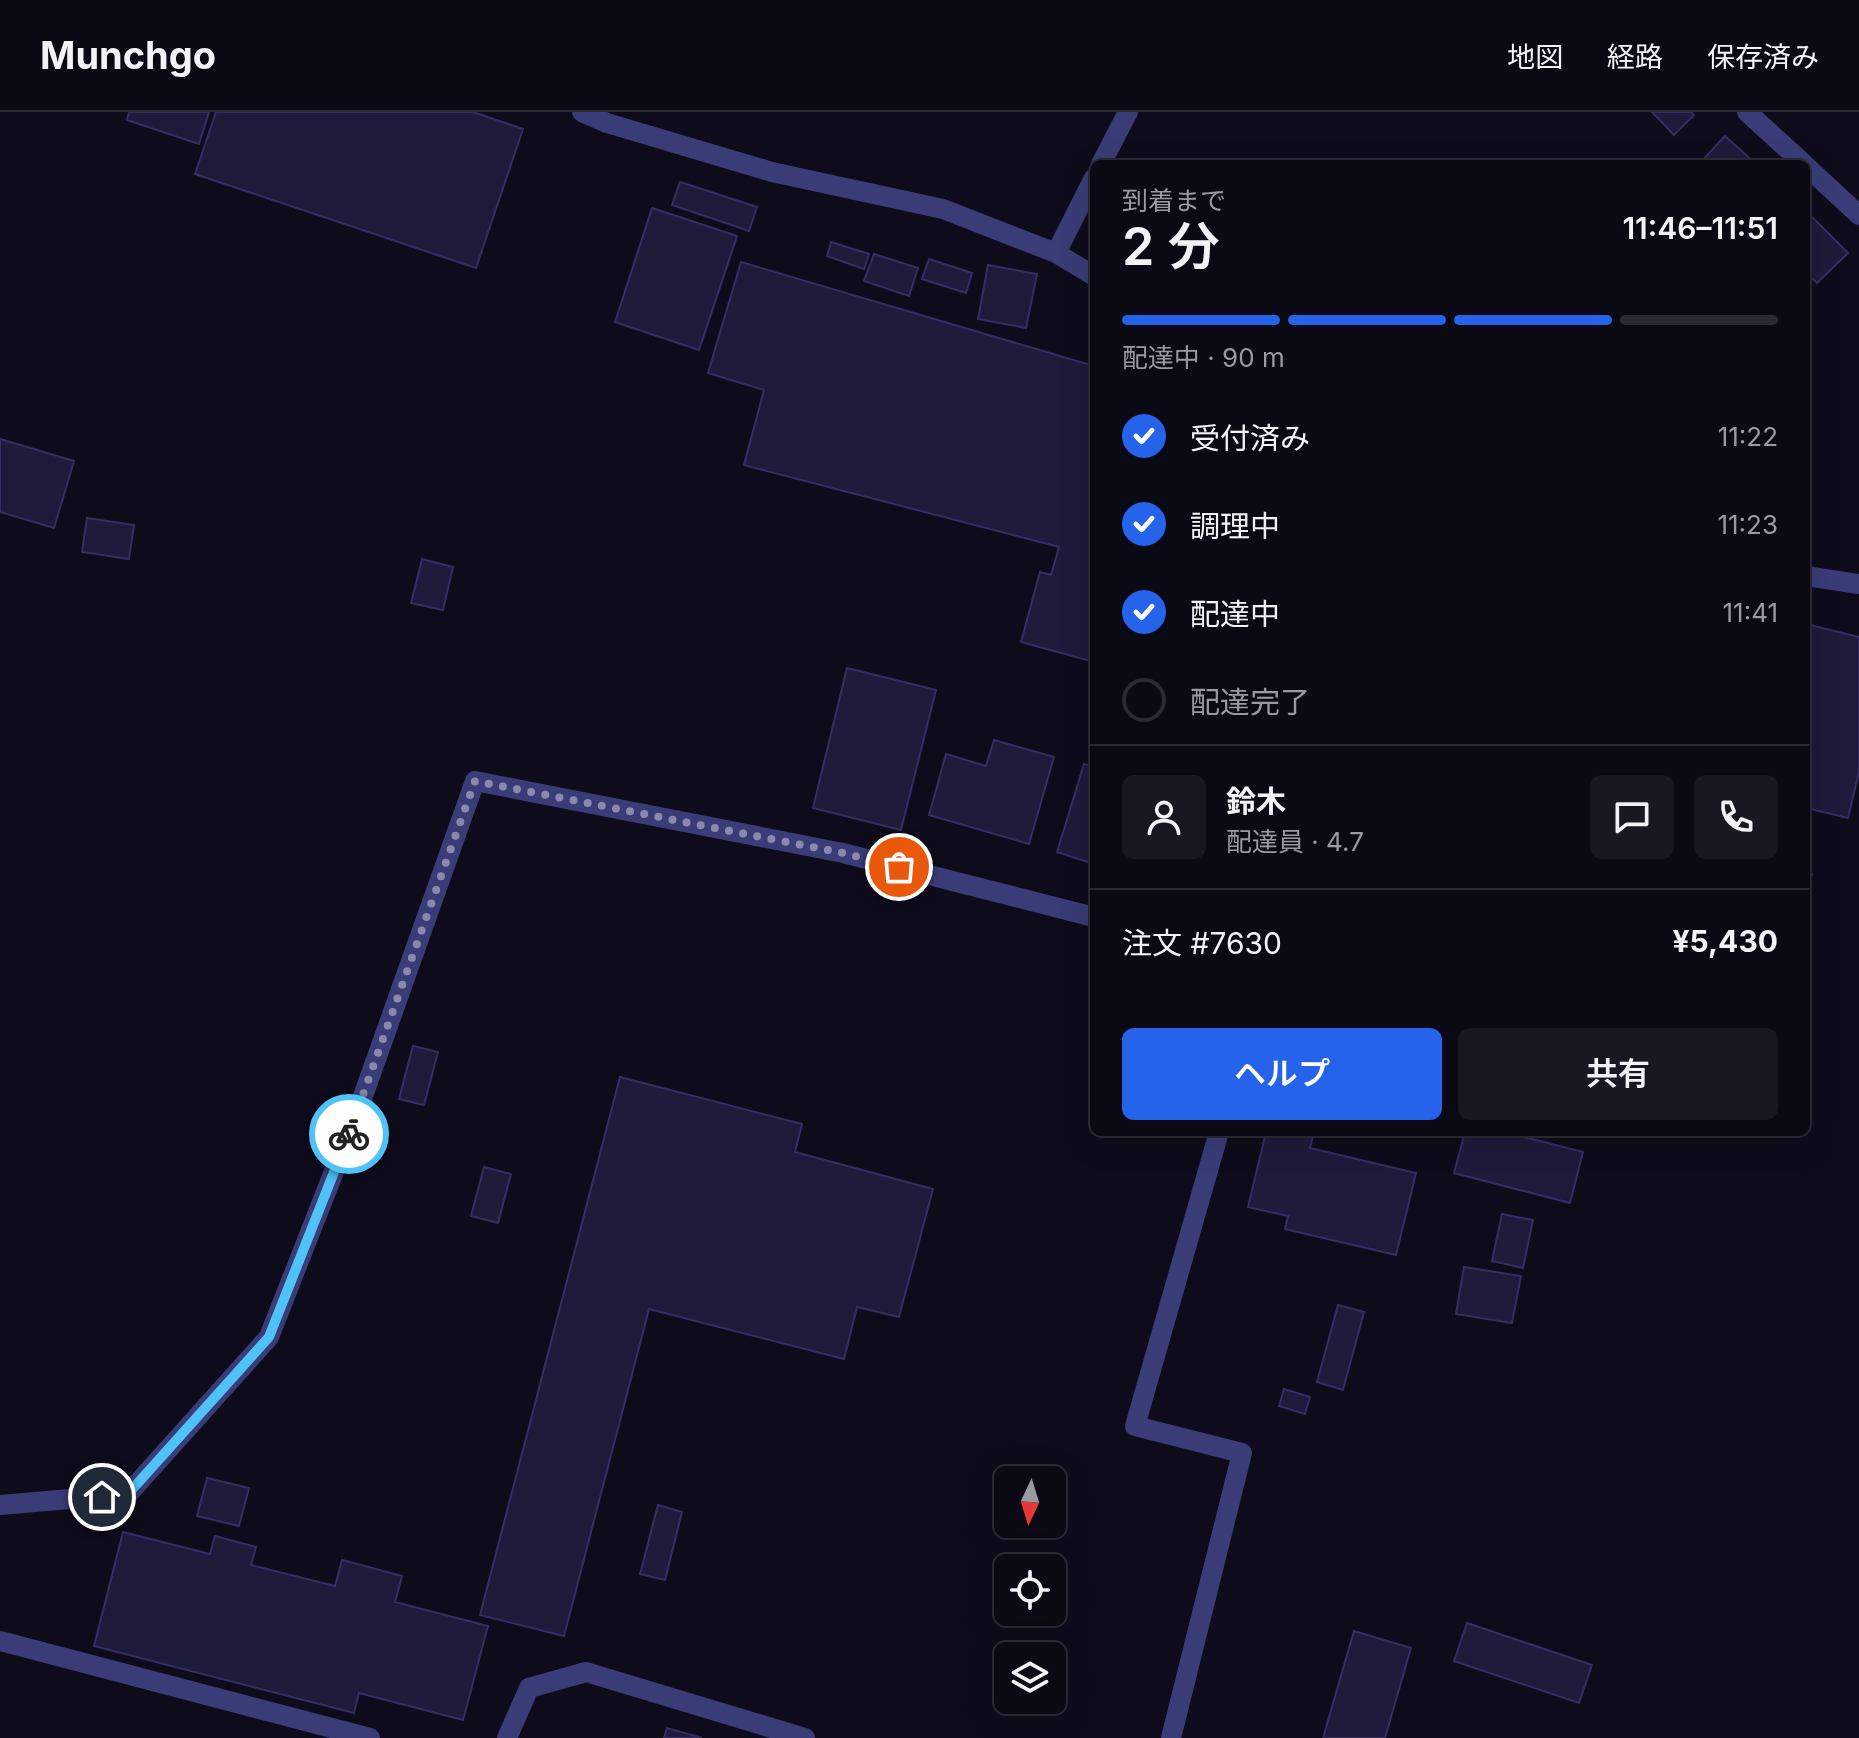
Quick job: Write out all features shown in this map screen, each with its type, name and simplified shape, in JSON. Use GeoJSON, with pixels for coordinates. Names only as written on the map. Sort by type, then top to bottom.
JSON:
{"type":"FeatureCollection","features":[{"type":"Feature","properties":{"kind":"street"},"geometry":{"type":"LineString","coordinates":[[582,112],[609,117],[772,172],[943,209],[1056,253],[1090,274]]}},
{"type":"Feature","properties":{"kind":"street"},"geometry":{"type":"LineString","coordinates":[[1103,160],[1128,112]]}},
{"type":"Feature","properties":{"kind":"street"},"geometry":{"type":"LineString","coordinates":[[1747,112],[1800,160]]}},
{"type":"Feature","properties":{"kind":"street"},"geometry":{"type":"LineString","coordinates":[[1810,170],[1859,215]]}},
{"type":"Feature","properties":{"kind":"street"},"geometry":{"type":"LineString","coordinates":[[1056,253],[1090,186]]}},
{"type":"Feature","properties":{"kind":"street"},"geometry":{"type":"LineString","coordinates":[[1810,577],[1859,584]]}},
{"type":"Feature","properties":{"kind":"street"},"geometry":{"type":"LineString","coordinates":[[0,1505],[128,1494],[269,1337],[357,1113],[475,781],[843,853],[1090,916]]}},
{"type":"Feature","properties":{"kind":"street"},"geometry":{"type":"LineString","coordinates":[[1171,1738],[1242,1453],[1135,1426],[1218,1136]]}},
{"type":"Feature","properties":{"kind":"street"},"geometry":{"type":"LineString","coordinates":[[0,1641],[370,1738]]}},
{"type":"Feature","properties":{"kind":"street"},"geometry":{"type":"LineString","coordinates":[[507,1738],[529,1688],[586,1672],[805,1738]]}},
{"type":"Feature","properties":{"kind":"building"},"geometry":{"type":"Polygon","coordinates":[[[129,112],[209,112],[199,144],[127,120],[129,112]]]}},
{"type":"Feature","properties":{"kind":"building"},"geometry":{"type":"Polygon","coordinates":[[[216,112],[473,112],[523,129],[476,268],[195,174],[216,112]]]}},
{"type":"Feature","properties":{"kind":"building"},"geometry":{"type":"Polygon","coordinates":[[[1652,112],[1691,112],[1694,115],[1674,135],[1652,112]]]}},
{"type":"Feature","properties":{"kind":"building"},"geometry":{"type":"Polygon","coordinates":[[[1725,136],[1752,160],[1703,160],[1725,136]]]}},
{"type":"Feature","properties":{"kind":"building"},"geometry":{"type":"Polygon","coordinates":[[[680,182],[757,207],[749,231],[672,205],[680,182]]]}},
{"type":"Feature","properties":{"kind":"building"},"geometry":{"type":"Polygon","coordinates":[[[652,208],[737,236],[699,350],[615,322],[652,208]]]}},
{"type":"Feature","properties":{"kind":"building"},"geometry":{"type":"Polygon","coordinates":[[[1810,215],[1848,253],[1817,283],[1810,276],[1810,215]]]}},
{"type":"Feature","properties":{"kind":"building"},"geometry":{"type":"Polygon","coordinates":[[[831,242],[869,254],[864,269],[827,256],[831,242]]]}},
{"type":"Feature","properties":{"kind":"building"},"geometry":{"type":"Polygon","coordinates":[[[874,254],[918,268],[909,296],[864,281],[874,254]]]}},
{"type":"Feature","properties":{"kind":"building"},"geometry":{"type":"Polygon","coordinates":[[[929,259],[972,273],[966,293],[922,279],[929,259]]]}},
{"type":"Feature","properties":{"kind":"building"},"geometry":{"type":"Polygon","coordinates":[[[741,262],[1090,365],[1090,661],[1021,642],[1040,572],[1051,575],[1059,547],[744,465],[764,390],[708,373],[741,262]]]}},
{"type":"Feature","properties":{"kind":"building"},"geometry":{"type":"Polygon","coordinates":[[[988,265],[1037,274],[1026,328],[978,319],[988,265]]]}},
{"type":"Feature","properties":{"kind":"building"},"geometry":{"type":"Polygon","coordinates":[[[0,439],[74,461],[54,528],[0,512],[0,439]]]}},
{"type":"Feature","properties":{"kind":"building"},"geometry":{"type":"Polygon","coordinates":[[[87,518],[134,525],[129,559],[82,552],[87,518]]]}},
{"type":"Feature","properties":{"kind":"building"},"geometry":{"type":"Polygon","coordinates":[[[422,559],[453,567],[443,610],[411,603],[422,559]]]}},
{"type":"Feature","properties":{"kind":"building"},"geometry":{"type":"Polygon","coordinates":[[[1810,625],[1859,637],[1859,772],[1848,818],[1810,809],[1810,625]]]}},
{"type":"Feature","properties":{"kind":"building"},"geometry":{"type":"Polygon","coordinates":[[[847,668],[936,690],[901,830],[813,808],[847,668]]]}},
{"type":"Feature","properties":{"kind":"building"},"geometry":{"type":"Polygon","coordinates":[[[994,740],[1054,757],[1029,844],[929,815],[946,754],[986,766],[994,740]]]}},
{"type":"Feature","properties":{"kind":"building"},"geometry":{"type":"Polygon","coordinates":[[[1084,764],[1090,766],[1090,863],[1057,852],[1084,764]]]}},
{"type":"Feature","properties":{"kind":"building"},"geometry":{"type":"Polygon","coordinates":[[[413,1046],[438,1052],[424,1105],[399,1099],[413,1046]]]}},
{"type":"Feature","properties":{"kind":"building"},"geometry":{"type":"Polygon","coordinates":[[[620,1077],[802,1124],[795,1152],[933,1189],[899,1317],[857,1307],[844,1359],[649,1309],[564,1636],[480,1615],[620,1077]]]}},
{"type":"Feature","properties":{"kind":"building"},"geometry":{"type":"Polygon","coordinates":[[[1265,1136],[1313,1136],[1310,1148],[1416,1173],[1396,1255],[1285,1229],[1288,1216],[1248,1207],[1265,1136]]]}},
{"type":"Feature","properties":{"kind":"building"},"geometry":{"type":"Polygon","coordinates":[[[1464,1136],[1521,1136],[1583,1152],[1570,1203],[1454,1173],[1464,1136]]]}},
{"type":"Feature","properties":{"kind":"building"},"geometry":{"type":"Polygon","coordinates":[[[484,1167],[511,1174],[498,1223],[471,1216],[484,1167]]]}},
{"type":"Feature","properties":{"kind":"building"},"geometry":{"type":"Polygon","coordinates":[[[1502,1214],[1533,1220],[1523,1268],[1492,1261],[1502,1214]]]}},
{"type":"Feature","properties":{"kind":"building"},"geometry":{"type":"Polygon","coordinates":[[[1464,1267],[1521,1276],[1512,1323],[1456,1314],[1464,1267]]]}},
{"type":"Feature","properties":{"kind":"building"},"geometry":{"type":"Polygon","coordinates":[[[1338,1305],[1364,1312],[1343,1390],[1317,1382],[1338,1305]]]}},
{"type":"Feature","properties":{"kind":"building"},"geometry":{"type":"Polygon","coordinates":[[[1284,1389],[1310,1397],[1305,1414],[1279,1406],[1284,1389]]]}},
{"type":"Feature","properties":{"kind":"building"},"geometry":{"type":"Polygon","coordinates":[[[207,1478],[249,1488],[239,1526],[197,1516],[207,1478]]]}},
{"type":"Feature","properties":{"kind":"building"},"geometry":{"type":"Polygon","coordinates":[[[658,1505],[682,1512],[665,1580],[640,1574],[658,1505]]]}},
{"type":"Feature","properties":{"kind":"building"},"geometry":{"type":"Polygon","coordinates":[[[123,1532],[210,1554],[215,1536],[256,1547],[251,1565],[335,1586],[342,1560],[402,1576],[395,1602],[488,1626],[463,1720],[359,1693],[354,1713],[94,1646],[123,1532]]]}},
{"type":"Feature","properties":{"kind":"building"},"geometry":{"type":"Polygon","coordinates":[[[1467,1623],[1592,1665],[1579,1703],[1454,1661],[1467,1623]]]}},
{"type":"Feature","properties":{"kind":"building"},"geometry":{"type":"Polygon","coordinates":[[[1354,1631],[1411,1648],[1385,1738],[1323,1738],[1354,1631]]]}},
{"type":"Feature","properties":{"kind":"building"},"geometry":{"type":"Polygon","coordinates":[[[667,1728],[702,1738],[664,1738],[667,1728]]]}},
{"type":"Feature","properties":{"kind":"way so far"},"geometry":{"type":"LineString","coordinates":[[349,1134],[475,781],[843,853],[899,867]]}},
{"type":"Feature","properties":{"kind":"route"},"geometry":{"type":"LineString","coordinates":[[102,1497],[128,1494],[269,1337],[349,1134]]}}]}
